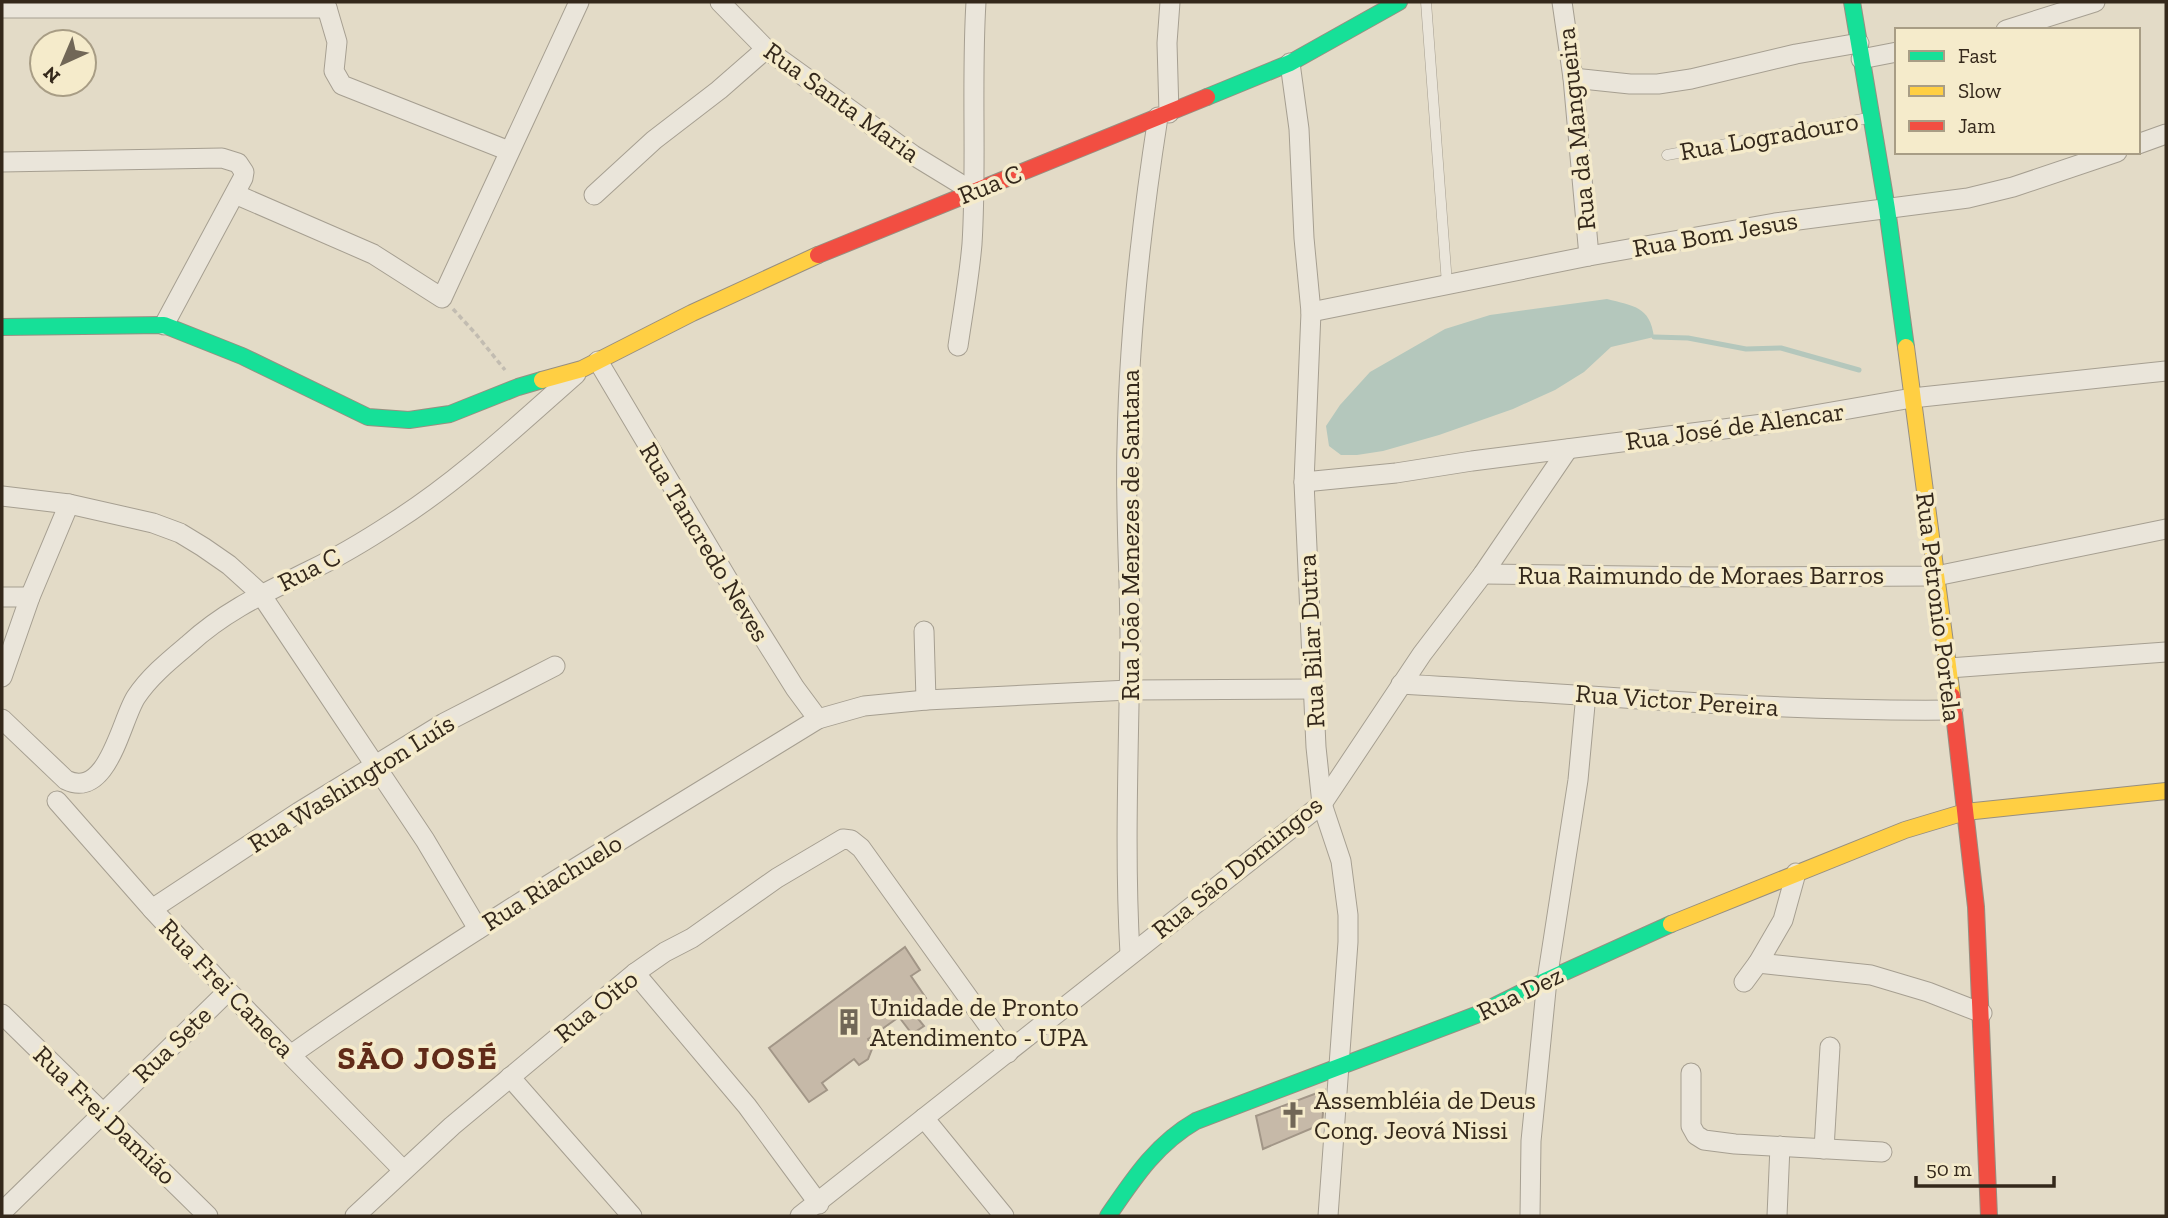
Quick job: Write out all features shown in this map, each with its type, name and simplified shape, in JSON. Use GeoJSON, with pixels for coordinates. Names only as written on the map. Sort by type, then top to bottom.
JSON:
{"type":"FeatureCollection","features":[{"type":"Feature","properties":{"kind":"street"},"geometry":{"type":"LineString","coordinates":[[235,194],[373,254],[442,298],[579,2]]}},
{"type":"Feature","properties":{"kind":"street","name":"Rua Santa Maria"},"geometry":{"type":"LineString","coordinates":[[720,2],[766,49],[914,155],[972,191]]}},
{"type":"Feature","properties":{"kind":"street"},"geometry":{"type":"LineString","coordinates":[[958,346],[969,274],[974,148],[972,59],[975,2]]}},
{"type":"Feature","properties":{"kind":"street","name":"Rua João Menezes de Santana"},"geometry":{"type":"LineString","coordinates":[[1130,954],[1126,888],[1130,639],[1126,534],[1129,377],[1143,213],[1163,115],[1170,2]]}},
{"type":"Feature","properties":{"kind":"street","name":"Rua C"},"geometry":{"type":"LineString","coordinates":[[164,325],[242,356],[368,417],[409,420],[450,414],[518,387],[590,365],[795,264],[1290,63],[1367,10],[1399,2]]}},
{"type":"Feature","properties":{"kind":"street","name":"Rua da Mangueira"},"geometry":{"type":"LineString","coordinates":[[1562,2],[1573,78],[1589,256]]}},
{"type":"Feature","properties":{"kind":"street","name":"Rua Petronio Portela"},"geometry":{"type":"LineString","coordinates":[[1852,2],[1887,209],[1913,398],[1949,668],[1976,907],[1989,1216]]}},
{"type":"Feature","properties":{"kind":"street"},"geometry":{"type":"LineString","coordinates":[[2012,28],[2095,2]]}},
{"type":"Feature","properties":{"kind":"street"},"geometry":{"type":"LineString","coordinates":[[2,8],[328,5],[337,43],[334,71],[342,85],[509,151]]}},
{"type":"Feature","properties":{"kind":"street"},"geometry":{"type":"LineString","coordinates":[[594,195],[654,140],[719,90],[766,49]]}},
{"type":"Feature","properties":{"kind":"street"},"geometry":{"type":"LineString","coordinates":[[1573,78],[1658,84],[1691,79],[1796,54],[1895,52]]}},
{"type":"Feature","properties":{"kind":"street","name":"Rua Bilar Dutra"},"geometry":{"type":"LineString","coordinates":[[1290,63],[1299,129],[1304,238],[1311,312],[1304,482],[1316,747],[1322,804],[1341,861],[1348,915],[1328,1216]]}},
{"type":"Feature","properties":{"kind":"street"},"geometry":{"type":"LineString","coordinates":[[2140,143],[2166,134]]}},
{"type":"Feature","properties":{"kind":"street","name":"Rua Bom Jesus"},"geometry":{"type":"LineString","coordinates":[[1311,312],[1775,222],[1968,198],[2013,187],[2111,154]]}},
{"type":"Feature","properties":{"kind":"street"},"geometry":{"type":"LineString","coordinates":[[2,162],[222,158],[234,160],[244,172],[235,194],[164,325],[2,327]]}},
{"type":"Feature","properties":{"kind":"street","name":"Rua C"},"geometry":{"type":"LineString","coordinates":[[2,719],[66,780],[77,784],[94,779],[114,750],[134,700],[144,685],[207,627],[260,593],[314,569],[396,521],[499,441],[590,365]]}},
{"type":"Feature","properties":{"kind":"street","name":"Rua Tancredo Neves"},"geometry":{"type":"LineString","coordinates":[[590,365],[795,688],[818,719]]}},
{"type":"Feature","properties":{"kind":"street","name":"Rua José de Alencar"},"geometry":{"type":"LineString","coordinates":[[1304,482],[1396,473],[1763,424],[1913,398],[2166,371]]}},
{"type":"Feature","properties":{"kind":"street","name":"Rua São Domingos"},"geometry":{"type":"LineString","coordinates":[[804,1213],[1322,804],[1401,684],[1483,574],[1568,449]]}},
{"type":"Feature","properties":{"kind":"street"},"geometry":{"type":"LineString","coordinates":[[2,496],[69,504],[153,523],[180,533],[229,565],[260,593],[425,840],[478,929]]}},
{"type":"Feature","properties":{"kind":"street"},"geometry":{"type":"LineString","coordinates":[[2,677],[30,597],[69,504]]}},
{"type":"Feature","properties":{"kind":"street","name":"Rua Raimundo de Moraes Barros"},"geometry":{"type":"LineString","coordinates":[[1483,574],[1936,576],[2166,529]]}},
{"type":"Feature","properties":{"kind":"street"},"geometry":{"type":"LineString","coordinates":[[2,597],[30,597]]}},
{"type":"Feature","properties":{"kind":"street"},"geometry":{"type":"LineString","coordinates":[[924,631],[926,700]]}},
{"type":"Feature","properties":{"kind":"street"},"geometry":{"type":"LineString","coordinates":[[1949,668],[2166,652]]}},
{"type":"Feature","properties":{"kind":"street","name":"Rua Washington Luís"},"geometry":{"type":"LineString","coordinates":[[152,909],[444,723],[555,666]]}},
{"type":"Feature","properties":{"kind":"street","name":"Rua Victor Pereira"},"geometry":{"type":"LineString","coordinates":[[1401,684],[1792,708],[1953,710]]}},
{"type":"Feature","properties":{"kind":"street","name":"Rua Riachuelo"},"geometry":{"type":"LineString","coordinates":[[292,1054],[478,929],[818,719],[864,706],[926,700],[1129,690],[1315,689]]}},
{"type":"Feature","properties":{"kind":"street"},"geometry":{"type":"LineString","coordinates":[[1530,1216],[1531,1141],[1547,980],[1578,780],[1586,694]]}},
{"type":"Feature","properties":{"kind":"street","name":"Rua Dez"},"geometry":{"type":"LineString","coordinates":[[1108,1216],[1144,1161],[1161,1143],[1181,1129],[1219,1111],[1476,1015],[1660,929],[1796,873],[1905,830],[1965,813],[2166,792]]}},
{"type":"Feature","properties":{"kind":"street","name":"Rua Frei Caneca"},"geometry":{"type":"LineString","coordinates":[[57,801],[152,909],[403,1170]]}},
{"type":"Feature","properties":{"kind":"street","name":"Rua Oito"},"geometry":{"type":"LineString","coordinates":[[355,1216],[403,1170],[510,1077],[635,973],[840,840],[851,840],[861,848],[1008,1053]]}},
{"type":"Feature","properties":{"kind":"street"},"geometry":{"type":"LineString","coordinates":[[1745,982],[1783,920],[1796,873]]}},
{"type":"Feature","properties":{"kind":"street"},"geometry":{"type":"LineString","coordinates":[[1758,963],[1871,975],[1928,992],[1982,1013]]}},
{"type":"Feature","properties":{"kind":"street"},"geometry":{"type":"LineString","coordinates":[[635,973],[747,1106],[804,1213]]}},
{"type":"Feature","properties":{"kind":"street","name":"Rua Sete"},"geometry":{"type":"LineString","coordinates":[[2,1212],[228,990]]}},
{"type":"Feature","properties":{"kind":"street","name":"Rua Frei Damião"},"geometry":{"type":"LineString","coordinates":[[2,1014],[208,1216]]}},
{"type":"Feature","properties":{"kind":"street"},"geometry":{"type":"LineString","coordinates":[[1824,1149],[1830,1047]]}},
{"type":"Feature","properties":{"kind":"street"},"geometry":{"type":"LineString","coordinates":[[1691,1073],[1690,1116],[1692,1130],[1699,1138],[1722,1143],[1882,1152]]}},
{"type":"Feature","properties":{"kind":"street"},"geometry":{"type":"LineString","coordinates":[[510,1077],[632,1216]]}},
{"type":"Feature","properties":{"kind":"street"},"geometry":{"type":"LineString","coordinates":[[924,1118],[1004,1216]]}},
{"type":"Feature","properties":{"kind":"street"},"geometry":{"type":"LineString","coordinates":[[1777,1216],[1780,1146]]}},
{"type":"Feature","properties":{"kind":"lane"},"geometry":{"type":"LineString","coordinates":[[1426,2],[1447,284]]}},
{"type":"Feature","properties":{"kind":"lane","name":"Rua Logradouro"},"geometry":{"type":"LineString","coordinates":[[1667,155],[1872,117]]}},
{"type":"Feature","properties":{"kind":"path"},"geometry":{"type":"LineString","coordinates":[[442,298],[475,333],[518,387]]}},
{"type":"Feature","properties":{"kind":"shaded area"},"geometry":{"type":"Polygon","coordinates":[[[1607,299],[1632,306],[1644,313],[1649,319],[1654,337],[1611,347],[1584,372],[1555,390],[1513,409],[1439,435],[1383,451],[1357,455],[1341,455],[1329,446],[1326,426],[1340,405],[1370,372],[1445,329],[1490,315],[1607,299]]]}},
{"type":"Feature","properties":{"kind":"building","name":"Unidade de Pronto Atendimento - UPA"},"geometry":{"type":"Polygon","coordinates":[[[905,947],[920,970],[911,976],[926,998],[911,1010],[924,1026],[912,1034],[899,1017],[868,1039],[872,1049],[868,1059],[859,1065],[854,1059],[822,1083],[827,1090],[809,1102],[769,1048],[905,947]]]}},
{"type":"Feature","properties":{"kind":"building","name":"Assembléia de Deus Cong. Jeová Nissi"},"geometry":{"type":"Polygon","coordinates":[[[1325,1090],[1322,1124],[1263,1149],[1256,1116],[1325,1090]]]}},
{"type":"Feature","properties":{"kind":"waterway"},"geometry":{"type":"LineString","coordinates":[[1654,337],[1688,338],[1746,349],[1781,348],[1859,370]]}},
{"type":"Feature","properties":{"kind":"traffic: fast"},"geometry":{"type":"LineString","coordinates":[[1207,97],[1290,63],[1399,2]]}},
{"type":"Feature","properties":{"kind":"traffic: fast"},"geometry":{"type":"LineString","coordinates":[[1852,2],[1887,209],[1906,347]]}},
{"type":"Feature","properties":{"kind":"traffic: fast"},"geometry":{"type":"LineString","coordinates":[[2,327],[164,325],[242,356],[368,417],[409,420],[450,414],[542,380]]}},
{"type":"Feature","properties":{"kind":"traffic: fast"},"geometry":{"type":"LineString","coordinates":[[1108,1216],[1157,1151],[1196,1121],[1476,1015],[1671,924]]}},
{"type":"Feature","properties":{"kind":"traffic: slow"},"geometry":{"type":"LineString","coordinates":[[542,380],[582,369],[692,313],[818,255]]}},
{"type":"Feature","properties":{"kind":"traffic: slow"},"geometry":{"type":"LineString","coordinates":[[1906,347],[1952,696]]}},
{"type":"Feature","properties":{"kind":"traffic: slow"},"geometry":{"type":"LineString","coordinates":[[1671,924],[1905,830],[1965,812],[2166,791]]}},
{"type":"Feature","properties":{"kind":"traffic: jam"},"geometry":{"type":"LineString","coordinates":[[818,255],[1207,97]]}},
{"type":"Feature","properties":{"kind":"traffic: jam"},"geometry":{"type":"LineString","coordinates":[[1952,696],[1976,907],[1989,1216]]}},
{"type":"Feature","properties":{"kind":"place","name":"Unidade de Pronto Atendimento - UPA"},"geometry":{"type":"Point","coordinates":[849,1022]}},
{"type":"Feature","properties":{"kind":"place","name":"Assembléia de Deus Cong. Jeová Nissi"},"geometry":{"type":"Point","coordinates":[1293,1115]}},
{"type":"Feature","properties":{"kind":"district","name":"SÃO JOSÉ"},"geometry":{"type":"Point","coordinates":[418,1057]}}]}
